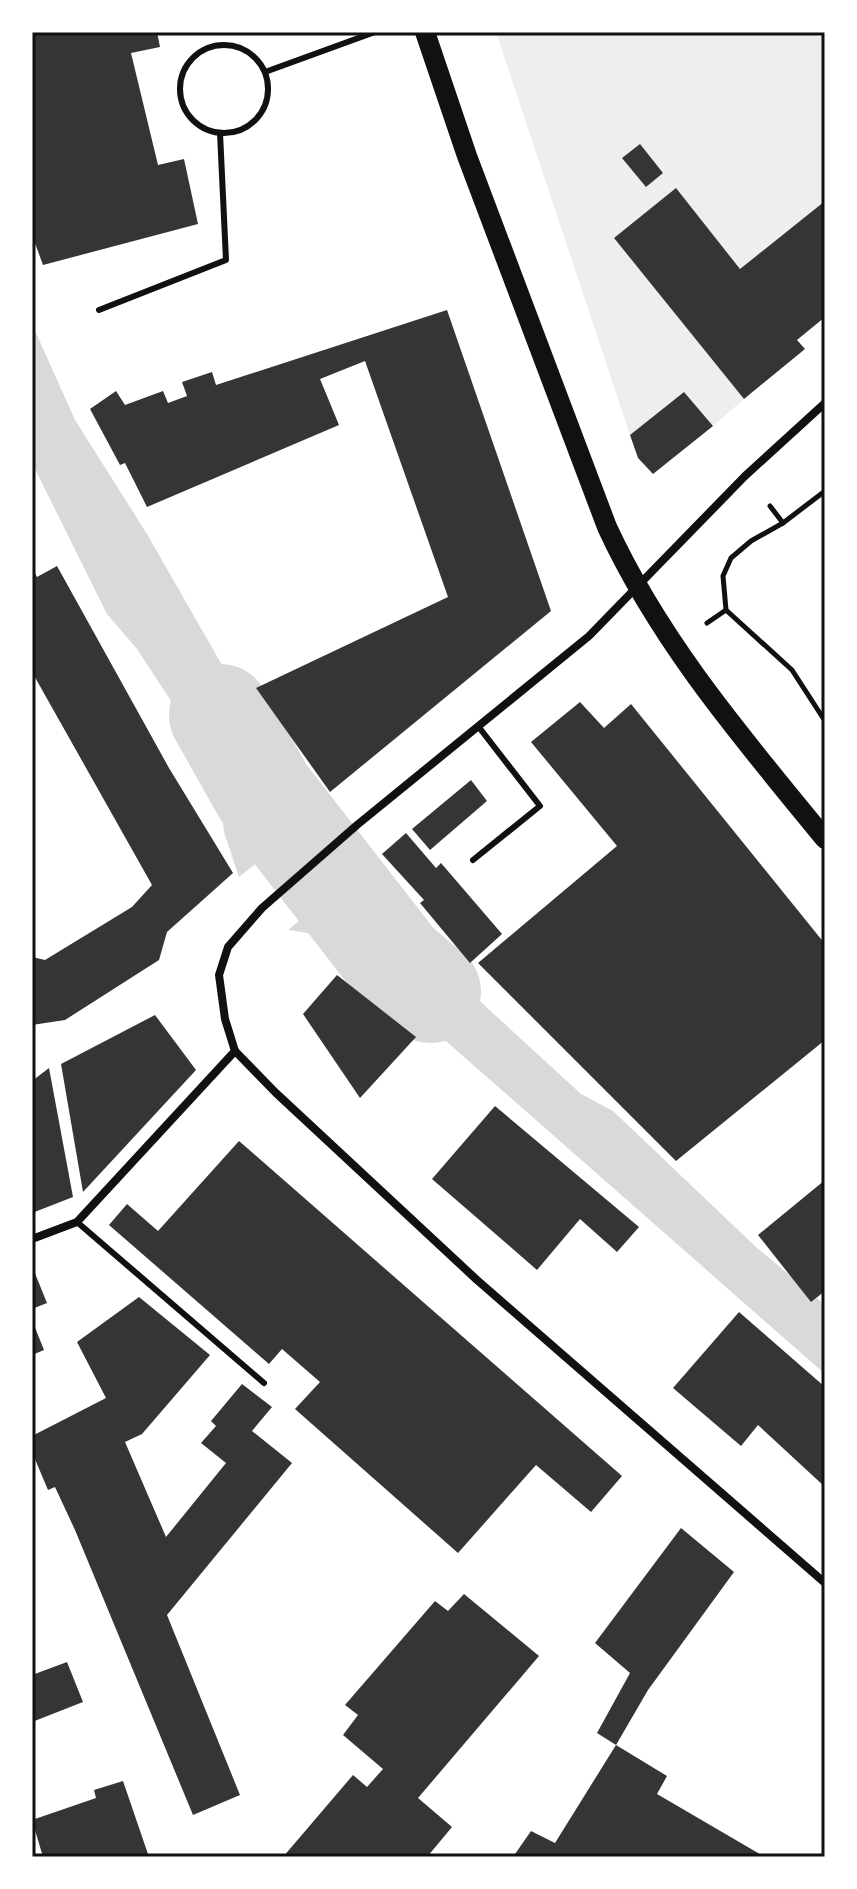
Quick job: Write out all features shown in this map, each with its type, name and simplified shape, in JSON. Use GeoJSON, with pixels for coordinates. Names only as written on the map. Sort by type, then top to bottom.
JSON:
{"type":"FeatureCollection","features":[{"type":"Feature","properties":{"kind":"main road"},"geometry":{"type":"LineString","coordinates":[[425,32],[467,156],[607,527],[634,586],[675,649],[825,839]]}},
{"type":"Feature","properties":{"kind":"street"},"geometry":{"type":"LineString","coordinates":[[825,403],[745,476],[634,586],[589,636],[357,825],[262,908],[228,947],[219,975],[225,1019],[235,1051],[310,1127],[477,1280],[825,1583]]}},
{"type":"Feature","properties":{"kind":"street"},"geometry":{"type":"LineString","coordinates":[[32,1239],[77,1222],[235,1051]]}},
{"type":"Feature","properties":{"kind":"lane"},"geometry":{"type":"LineString","coordinates":[[265,72],[375,32]]}},
{"type":"Feature","properties":{"kind":"lane"},"geometry":{"type":"LineString","coordinates":[[232,45],[246,51],[265,72],[267,102],[260,115],[236,133],[220,133],[206,131],[185,112],[179,83],[192,58],[204,49],[232,45]]}},
{"type":"Feature","properties":{"kind":"lane"},"geometry":{"type":"LineString","coordinates":[[99,310],[226,260],[220,133]]}},
{"type":"Feature","properties":{"kind":"lane"},"geometry":{"type":"LineString","coordinates":[[473,860],[540,806],[478,726]]}},
{"type":"Feature","properties":{"kind":"lane"},"geometry":{"type":"LineString","coordinates":[[77,1222],[264,1383]]}},
{"type":"Feature","properties":{"kind":"path"},"geometry":{"type":"LineString","coordinates":[[825,491],[783,523],[751,541],[731,558],[723,576],[726,610],[792,670],[825,721]]}},
{"type":"Feature","properties":{"kind":"path"},"geometry":{"type":"LineString","coordinates":[[770,506],[783,523]]}},
{"type":"Feature","properties":{"kind":"path"},"geometry":{"type":"LineString","coordinates":[[704,625],[726,610]]}},
{"type":"Feature","properties":{"kind":"shaded area"},"geometry":{"type":"Polygon","coordinates":[[[496,32],[825,32],[825,201],[740,269],[676,188],[614,238],[744,399],[713,426],[684,392],[630,435],[496,32]]]}},
{"type":"Feature","properties":{"kind":"shaded area"},"geometry":{"type":"Polygon","coordinates":[[[32,324],[75,420],[147,534],[246,707],[330,806],[239,877],[224,832],[221,799],[175,707],[137,649],[107,614],[32,463],[32,324]]]}},
{"type":"Feature","properties":{"kind":"shaded area"},"geometry":{"type":"Polygon","coordinates":[[[371,858],[426,946],[483,1004],[581,1094],[613,1111],[756,1247],[825,1305],[825,1374],[373,977],[308,933],[288,930],[371,858]]]}},
{"type":"Feature","properties":{"kind":"pier"},"geometry":{"type":"Polygon","coordinates":[[[333,803],[332,809],[242,880],[238,878],[333,803]]]}},
{"type":"Feature","properties":{"kind":"pier"},"geometry":{"type":"Polygon","coordinates":[[[368,855],[374,856],[288,930],[285,927],[368,855]]]}},
{"type":"Feature","properties":{"kind":"building"},"geometry":{"type":"Polygon","coordinates":[[[32,32],[157,32],[160,47],[131,53],[158,165],[184,159],[198,224],[43,265],[32,235],[32,32]]]}},
{"type":"Feature","properties":{"kind":"building"},"geometry":{"type":"Polygon","coordinates":[[[640,144],[663,173],[646,187],[622,158],[640,144]]]}},
{"type":"Feature","properties":{"kind":"building"},"geometry":{"type":"Polygon","coordinates":[[[676,188],[740,269],[825,201],[825,317],[797,340],[805,349],[744,399],[614,238],[676,188]]]}},
{"type":"Feature","properties":{"kind":"building"},"geometry":{"type":"Polygon","coordinates":[[[447,310],[551,611],[330,792],[256,688],[448,597],[365,361],[320,379],[339,425],[147,507],[125,463],[120,465],[90,409],[116,391],[125,405],[163,391],[168,403],[187,396],[182,382],[212,372],[216,385],[447,310]]]}},
{"type":"Feature","properties":{"kind":"building"},"geometry":{"type":"Polygon","coordinates":[[[684,392],[713,426],[653,474],[638,458],[630,435],[684,392]]]}},
{"type":"Feature","properties":{"kind":"building"},"geometry":{"type":"Polygon","coordinates":[[[57,566],[169,768],[233,873],[167,932],[159,960],[65,1020],[32,1025],[32,957],[45,960],[132,907],[152,885],[32,672],[32,568],[37,577],[57,566]]]}},
{"type":"Feature","properties":{"kind":"building"},"geometry":{"type":"Polygon","coordinates":[[[580,702],[604,728],[631,704],[825,944],[825,1040],[676,1161],[478,963],[617,846],[531,742],[580,702]]]}},
{"type":"Feature","properties":{"kind":"building"},"geometry":{"type":"Polygon","coordinates":[[[471,780],[487,801],[430,850],[412,829],[471,780]]]}},
{"type":"Feature","properties":{"kind":"building"},"geometry":{"type":"Polygon","coordinates":[[[406,833],[436,868],[441,863],[502,934],[470,963],[420,903],[424,900],[382,854],[406,833]]]}},
{"type":"Feature","properties":{"kind":"building"},"geometry":{"type":"Polygon","coordinates":[[[337,975],[416,1037],[360,1098],[303,1014],[337,975]]]}},
{"type":"Feature","properties":{"kind":"building"},"geometry":{"type":"Polygon","coordinates":[[[155,1015],[196,1070],[83,1192],[61,1064],[155,1015]]]}},
{"type":"Feature","properties":{"kind":"building"},"geometry":{"type":"Polygon","coordinates":[[[49,1068],[73,1197],[32,1213],[32,1081],[49,1068]]]}},
{"type":"Feature","properties":{"kind":"building"},"geometry":{"type":"Polygon","coordinates":[[[495,1106],[639,1227],[617,1252],[580,1219],[537,1270],[432,1179],[495,1106]]]}},
{"type":"Feature","properties":{"kind":"building"},"geometry":{"type":"Polygon","coordinates":[[[239,1141],[622,1476],[591,1512],[536,1465],[458,1553],[295,1409],[320,1382],[282,1349],[269,1364],[109,1225],[127,1204],[158,1231],[239,1141]]]}},
{"type":"Feature","properties":{"kind":"building"},"geometry":{"type":"Polygon","coordinates":[[[825,1180],[825,1291],[811,1302],[758,1235],[825,1180]]]}},
{"type":"Feature","properties":{"kind":"building"},"geometry":{"type":"Polygon","coordinates":[[[32,1266],[47,1303],[32,1309],[32,1266]]]}},
{"type":"Feature","properties":{"kind":"building"},"geometry":{"type":"Polygon","coordinates":[[[139,1297],[210,1355],[142,1434],[125,1442],[166,1537],[226,1463],[201,1443],[216,1426],[211,1421],[242,1384],[272,1407],[252,1431],[292,1463],[167,1615],[240,1795],[193,1815],[75,1530],[55,1487],[48,1490],[32,1452],[32,1436],[106,1398],[77,1342],[139,1297]]]}},
{"type":"Feature","properties":{"kind":"building"},"geometry":{"type":"Polygon","coordinates":[[[739,1312],[825,1387],[825,1487],[758,1425],[741,1446],[673,1388],[739,1312]]]}},
{"type":"Feature","properties":{"kind":"building"},"geometry":{"type":"Polygon","coordinates":[[[32,1320],[44,1350],[32,1355],[32,1320]]]}},
{"type":"Feature","properties":{"kind":"building"},"geometry":{"type":"Polygon","coordinates":[[[681,1528],[734,1572],[648,1690],[616,1745],[597,1733],[630,1673],[595,1643],[681,1528]]]}},
{"type":"Feature","properties":{"kind":"building"},"geometry":{"type":"Polygon","coordinates":[[[464,1594],[539,1656],[418,1798],[452,1827],[427,1857],[283,1857],[353,1775],[367,1787],[383,1769],[343,1735],[358,1715],[345,1705],[435,1601],[448,1611],[464,1594]]]}},
{"type":"Feature","properties":{"kind":"building"},"geometry":{"type":"Polygon","coordinates":[[[67,1662],[83,1702],[32,1722],[32,1675],[67,1662]]]}},
{"type":"Feature","properties":{"kind":"building"},"geometry":{"type":"Polygon","coordinates":[[[616,1745],[667,1776],[657,1794],[765,1857],[513,1857],[531,1831],[555,1843],[616,1745]]]}},
{"type":"Feature","properties":{"kind":"building"},"geometry":{"type":"Polygon","coordinates":[[[123,1781],[149,1857],[43,1857],[32,1820],[96,1798],[94,1790],[123,1781]]]}},
{"type":"Feature","properties":{"kind":"waterway"},"geometry":{"type":"LineString","coordinates":[[220,715],[264,793],[396,963],[430,992]]}}]}
